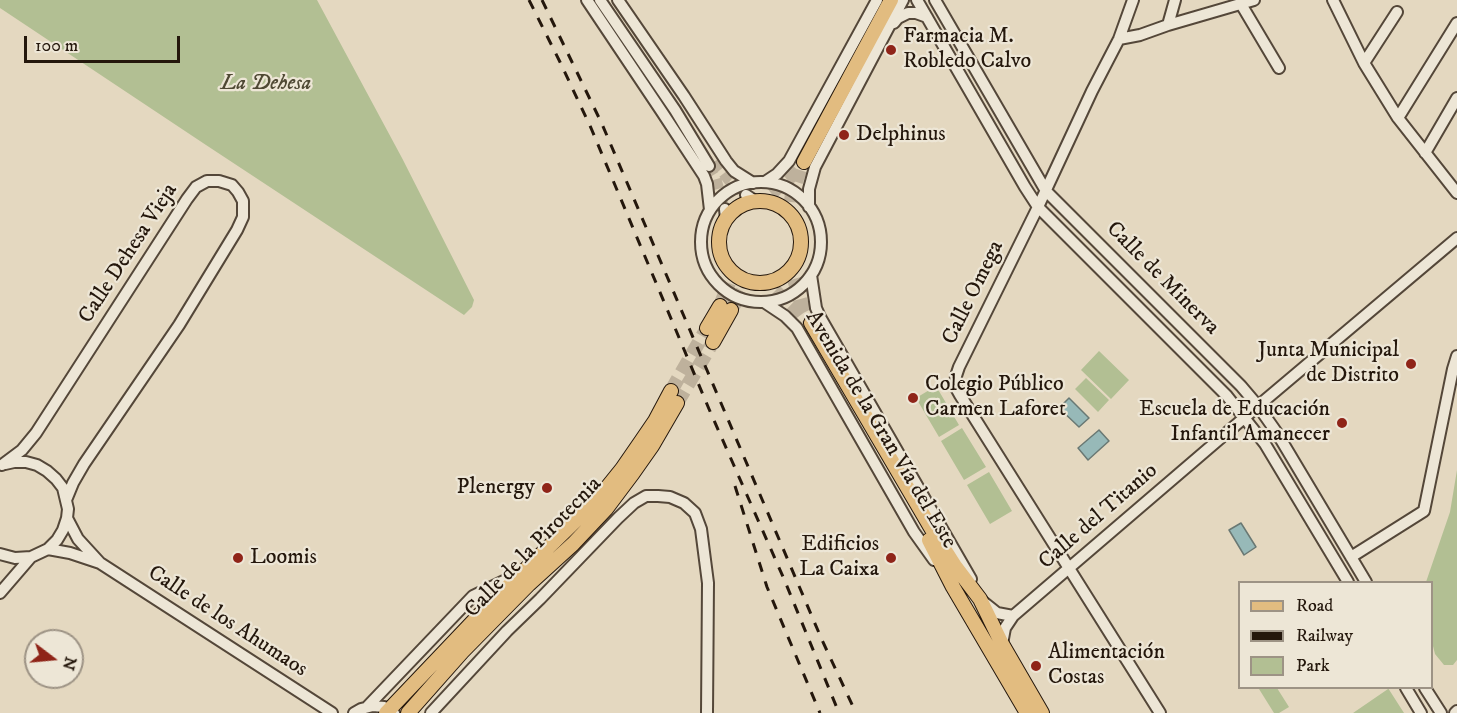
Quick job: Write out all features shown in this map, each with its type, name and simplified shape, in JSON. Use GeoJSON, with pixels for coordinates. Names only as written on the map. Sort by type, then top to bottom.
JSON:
{"type":"FeatureCollection","features":[{"type":"Feature","properties":{"kind":"main road"},"geometry":{"type":"LineString","coordinates":[[804,162],[891,0]]}},
{"type":"Feature","properties":{"kind":"main road"},"geometry":{"type":"LineString","coordinates":[[759,194],[772,202],[792,209],[801,240],[800,252],[793,273],[758,286],[740,277],[729,276],[720,245],[726,214],[759,194]]}},
{"type":"Feature","properties":{"kind":"main road"},"geometry":{"type":"LineString","coordinates":[[707,328],[726,308],[713,342]]}},
{"type":"Feature","properties":{"kind":"main road","name":"Avenida de la Gran Vía del Este"},"geometry":{"type":"LineString","coordinates":[[1027,713],[953,587],[926,532],[808,324],[934,533],[980,599],[1002,645],[1042,713]]}},
{"type":"Feature","properties":{"kind":"main road","name":"Calle de la Pirotecnia"},"geometry":{"type":"LineString","coordinates":[[390,712],[452,642],[597,500],[674,397],[652,446],[606,509],[470,644],[408,713]]}},
{"type":"Feature","properties":{"kind":"street"},"geometry":{"type":"LineString","coordinates":[[587,0],[704,176],[710,210]]}},
{"type":"Feature","properties":{"kind":"street"},"geometry":{"type":"LineString","coordinates":[[600,0],[712,164],[606,0]]}},
{"type":"Feature","properties":{"kind":"street"},"geometry":{"type":"LineString","coordinates":[[618,0],[726,161],[734,171],[753,183],[759,194]]}},
{"type":"Feature","properties":{"kind":"street"},"geometry":{"type":"LineString","coordinates":[[759,194],[789,161],[877,0]]}},
{"type":"Feature","properties":{"kind":"street"},"geometry":{"type":"LineString","coordinates":[[809,207],[809,189],[815,167],[903,0]]}},
{"type":"Feature","properties":{"kind":"street","name":"Calle de Minerva"},"geometry":{"type":"LineString","coordinates":[[917,0],[1038,207],[1227,396],[1265,444],[1347,581]]}},
{"type":"Feature","properties":{"kind":"street","name":"Calle de Minerva"},"geometry":{"type":"LineString","coordinates":[[935,0],[1046,190],[1241,386],[1258,406],[1277,433],[1365,581]]}},
{"type":"Feature","properties":{"kind":"street","name":"Calle Omega"},"geometry":{"type":"LineString","coordinates":[[1133,0],[1119,39],[959,367],[955,386],[1160,713]]}},
{"type":"Feature","properties":{"kind":"street"},"geometry":{"type":"LineString","coordinates":[[1168,25],[1175,0]]}},
{"type":"Feature","properties":{"kind":"street"},"geometry":{"type":"LineString","coordinates":[[1119,39],[1140,35],[1254,0]]}},
{"type":"Feature","properties":{"kind":"street"},"geometry":{"type":"LineString","coordinates":[[1333,0],[1364,63],[1398,118],[1457,193]]}},
{"type":"Feature","properties":{"kind":"street"},"geometry":{"type":"LineString","coordinates":[[1241,4],[1279,68]]}},
{"type":"Feature","properties":{"kind":"street"},"geometry":{"type":"LineString","coordinates":[[1364,63],[1398,12]]}},
{"type":"Feature","properties":{"kind":"street"},"geometry":{"type":"LineString","coordinates":[[886,33],[898,18],[908,13],[927,17]]}},
{"type":"Feature","properties":{"kind":"street"},"geometry":{"type":"LineString","coordinates":[[1398,118],[1457,23]]}},
{"type":"Feature","properties":{"kind":"street"},"geometry":{"type":"LineString","coordinates":[[1425,153],[1457,98]]}},
{"type":"Feature","properties":{"kind":"street","name":"Calle Dehesa Vieja"},"geometry":{"type":"LineString","coordinates":[[1,466],[22,450],[36,433],[180,208],[196,187],[207,182],[219,181],[232,185],[243,201],[243,216],[237,230],[179,325],[84,464],[66,500]]}},
{"type":"Feature","properties":{"kind":"street"},"geometry":{"type":"LineString","coordinates":[[753,183],[726,193],[710,210],[701,236],[702,255],[707,269],[720,287],[748,301],[764,302],[791,294],[801,287],[811,275],[821,243],[817,220],[801,197],[778,184],[759,194]]}},
{"type":"Feature","properties":{"kind":"street","name":"Calle del Titanio"},"geometry":{"type":"LineString","coordinates":[[1002,645],[1005,628],[1013,616],[1457,238]]}},
{"type":"Feature","properties":{"kind":"street","name":"Avenida de la Gran Vía del Este"},"geometry":{"type":"LineString","coordinates":[[811,275],[816,308],[820,317],[970,576],[980,599]]}},
{"type":"Feature","properties":{"kind":"street","name":"Avenida de la Gran Vía del Este"},"geometry":{"type":"LineString","coordinates":[[764,302],[785,316],[797,328],[914,532],[953,587]]}},
{"type":"Feature","properties":{"kind":"street"},"geometry":{"type":"LineString","coordinates":[[1352,556],[1424,511],[1457,356]]}},
{"type":"Feature","properties":{"kind":"street"},"geometry":{"type":"LineString","coordinates":[[0,554],[15,558],[40,554],[57,540],[67,518],[63,489],[47,471],[26,462],[14,462],[1,466]]}},
{"type":"Feature","properties":{"kind":"street","name":"Calle de la Pirotecnia"},"geometry":{"type":"LineString","coordinates":[[431,713],[507,631],[618,518],[634,503],[646,496],[670,497],[684,503],[696,513],[701,529],[708,583],[707,713]]}},
{"type":"Feature","properties":{"kind":"street","name":"Calle de los Ahumaos"},"geometry":{"type":"LineString","coordinates":[[67,518],[78,539],[100,563]]}},
{"type":"Feature","properties":{"kind":"street","name":"Calle de los Ahumaos"},"geometry":{"type":"LineString","coordinates":[[48,549],[70,553],[100,563],[332,713]]}},
{"type":"Feature","properties":{"kind":"street"},"geometry":{"type":"LineString","coordinates":[[0,593],[30,557]]}},
{"type":"Feature","properties":{"kind":"street","name":"Calle de la Pirotecnia"},"geometry":{"type":"LineString","coordinates":[[367,707],[473,596],[519,574]]}},
{"type":"Feature","properties":{"kind":"street"},"geometry":{"type":"LineString","coordinates":[[980,599],[996,613],[1013,616]]}},
{"type":"Feature","properties":{"kind":"street"},"geometry":{"type":"LineString","coordinates":[[1407,689],[1421,713]]}},
{"type":"Feature","properties":{"kind":"street"},"geometry":{"type":"LineString","coordinates":[[1426,689],[1441,713]]}},
{"type":"Feature","properties":{"kind":"street","name":"Calle de la Pirotecnia"},"geometry":{"type":"LineString","coordinates":[[354,713],[367,707],[378,706],[390,712]]}},
{"type":"Feature","properties":{"kind":"green space","name":"La Dehesa"},"geometry":{"type":"Polygon","coordinates":[[[0,0],[317,0],[402,158],[474,300],[472,307],[464,315],[0,8],[0,0]]]}},
{"type":"Feature","properties":{"kind":"green space"},"geometry":{"type":"Polygon","coordinates":[[[1099,351],[1129,380],[1111,399],[1081,370],[1099,351]]]}},
{"type":"Feature","properties":{"kind":"green space"},"geometry":{"type":"Polygon","coordinates":[[[1086,378],[1109,400],[1098,412],[1075,389],[1086,378]]]}},
{"type":"Feature","properties":{"kind":"green space"},"geometry":{"type":"Polygon","coordinates":[[[936,386],[959,425],[939,437],[916,398],[936,386]]]}},
{"type":"Feature","properties":{"kind":"green space"},"geometry":{"type":"Polygon","coordinates":[[[962,428],[986,467],[964,480],[941,441],[962,428]]]}},
{"type":"Feature","properties":{"kind":"green space"},"geometry":{"type":"Polygon","coordinates":[[[1457,470],[1457,660],[1453,665],[1444,665],[1435,654],[1433,646],[1433,581],[1426,581],[1450,512],[1457,470]]]}},
{"type":"Feature","properties":{"kind":"green space"},"geometry":{"type":"Polygon","coordinates":[[[989,472],[1012,511],[990,524],[967,485],[989,472]]]}},
{"type":"Feature","properties":{"kind":"green space"},"geometry":{"type":"Polygon","coordinates":[[[1259,689],[1278,689],[1289,707],[1279,713],[1274,713],[1259,689]]]}},
{"type":"Feature","properties":{"kind":"green space"},"geometry":{"type":"Polygon","coordinates":[[[1389,689],[1404,713],[1353,713],[1389,689]]]}},
{"type":"Feature","properties":{"kind":"water"},"geometry":{"type":"Polygon","coordinates":[[[1069,398],[1089,418],[1079,427],[1059,408],[1069,398]]]}},
{"type":"Feature","properties":{"kind":"water"},"geometry":{"type":"Polygon","coordinates":[[[1099,430],[1109,441],[1088,460],[1078,448],[1099,430]]]}},
{"type":"Feature","properties":{"kind":"water"},"geometry":{"type":"Polygon","coordinates":[[[1241,523],[1256,547],[1244,555],[1229,530],[1241,523]]]}},
{"type":"Feature","properties":{"kind":"tunnel"},"geometry":{"type":"LineString","coordinates":[[714,162],[729,181],[746,195]]}},
{"type":"Feature","properties":{"kind":"tunnel"},"geometry":{"type":"LineString","coordinates":[[771,193],[804,162]]}},
{"type":"Feature","properties":{"kind":"tunnel"},"geometry":{"type":"LineString","coordinates":[[709,166],[716,178],[725,209]]}},
{"type":"Feature","properties":{"kind":"tunnel"},"geometry":{"type":"LineString","coordinates":[[791,202],[800,170]]}},
{"type":"Feature","properties":{"kind":"tunnel"},"geometry":{"type":"LineString","coordinates":[[794,279],[801,303],[811,323]]}},
{"type":"Feature","properties":{"kind":"tunnel"},"geometry":{"type":"LineString","coordinates":[[720,306],[729,283]]}},
{"type":"Feature","properties":{"kind":"tunnel"},"geometry":{"type":"LineString","coordinates":[[731,310],[742,291]]}},
{"type":"Feature","properties":{"kind":"tunnel"},"geometry":{"type":"LineString","coordinates":[[775,291],[804,322]]}},
{"type":"Feature","properties":{"kind":"tunnel"},"geometry":{"type":"LineString","coordinates":[[671,391],[707,328]]}},
{"type":"Feature","properties":{"kind":"tunnel"},"geometry":{"type":"LineString","coordinates":[[677,403],[713,342]]}},
{"type":"Feature","properties":{"kind":"railway"},"geometry":{"type":"LineString","coordinates":[[529,0],[591,128],[839,713]]}},
{"type":"Feature","properties":{"kind":"railway"},"geometry":{"type":"LineString","coordinates":[[542,0],[602,124],[822,640],[856,713]]}},
{"type":"Feature","properties":{"kind":"railway"},"geometry":{"type":"LineString","coordinates":[[735,486],[767,587],[820,713]]}},
{"type":"Feature","properties":{"kind":"place","name":"Farmacia M. Robledo Calvo"},"geometry":{"type":"Point","coordinates":[891,50]}},
{"type":"Feature","properties":{"kind":"place","name":"Delphinus"},"geometry":{"type":"Point","coordinates":[844,135]}},
{"type":"Feature","properties":{"kind":"place","name":"Junta Municipal de Distrito"},"geometry":{"type":"Point","coordinates":[1411,364]}},
{"type":"Feature","properties":{"kind":"place","name":"Colegio Público Carmen Laforet"},"geometry":{"type":"Point","coordinates":[913,398]}},
{"type":"Feature","properties":{"kind":"place","name":"Escuela de Educación Infantil Amanecer"},"geometry":{"type":"Point","coordinates":[1342,423]}},
{"type":"Feature","properties":{"kind":"place","name":"Plenergy"},"geometry":{"type":"Point","coordinates":[547,488]}},
{"type":"Feature","properties":{"kind":"place","name":"Loomis"},"geometry":{"type":"Point","coordinates":[238,558]}},
{"type":"Feature","properties":{"kind":"place","name":"Edificios La Caixa"},"geometry":{"type":"Point","coordinates":[891,558]}},
{"type":"Feature","properties":{"kind":"place","name":"Alimentación Costas"},"geometry":{"type":"Point","coordinates":[1036,666]}}]}
